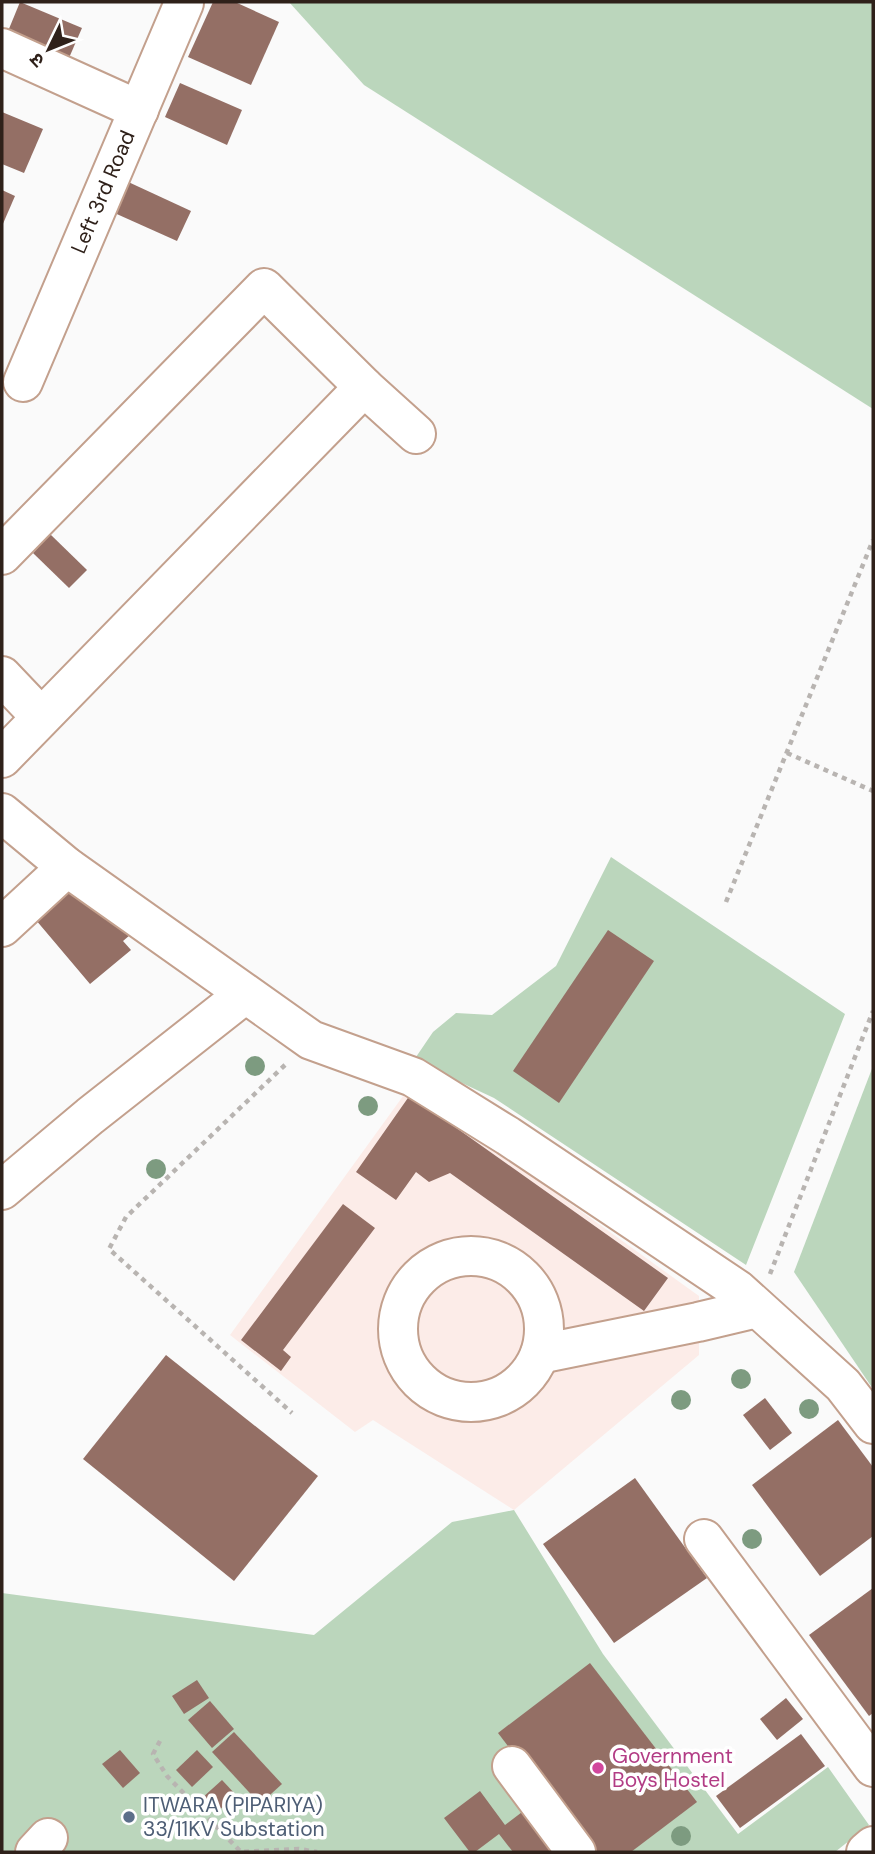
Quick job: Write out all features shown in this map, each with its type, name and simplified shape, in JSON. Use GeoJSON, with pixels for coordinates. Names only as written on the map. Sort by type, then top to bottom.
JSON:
{"type":"FeatureCollection","features":[{"type":"Feature","properties":{"kind":"street","name":"Left 3rd Road"},"geometry":{"type":"LineString","coordinates":[[23,382],[184,3]]}},
{"type":"Feature","properties":{"kind":"street"},"geometry":{"type":"LineString","coordinates":[[2,48],[139,110]]}},
{"type":"Feature","properties":{"kind":"street"},"geometry":{"type":"LineString","coordinates":[[2,555],[264,288],[364,387],[416,434]]}},
{"type":"Feature","properties":{"kind":"street"},"geometry":{"type":"LineString","coordinates":[[2,758],[364,387]]}},
{"type":"Feature","properties":{"kind":"street"},"geometry":{"type":"LineString","coordinates":[[2,676],[41,717]]}},
{"type":"Feature","properties":{"kind":"street"},"geometry":{"type":"LineString","coordinates":[[2,813],[67,867],[311,1040],[414,1077],[520,1143],[738,1290],[843,1385],[873,1424]]}},
{"type":"Feature","properties":{"kind":"street"},"geometry":{"type":"LineString","coordinates":[[2,927],[67,867]]}},
{"type":"Feature","properties":{"kind":"street"},"geometry":{"type":"LineString","coordinates":[[2,1190],[90,1116],[245,994]]}},
{"type":"Feature","properties":{"kind":"street"},"geometry":{"type":"LineString","coordinates":[[540,1354],[757,1308]]}},
{"type":"Feature","properties":{"kind":"street"},"geometry":{"type":"LineString","coordinates":[[704,1539],[873,1767]]}},
{"type":"Feature","properties":{"kind":"street"},"geometry":{"type":"LineString","coordinates":[[512,1766],[576,1852]]}},
{"type":"Feature","properties":{"kind":"street"},"geometry":{"type":"LineString","coordinates":[[866,1852],[873,1846]]}},
{"type":"Feature","properties":{"kind":"path"},"geometry":{"type":"LineString","coordinates":[[726,902],[873,540]]}},
{"type":"Feature","properties":{"kind":"path"},"geometry":{"type":"LineString","coordinates":[[787,753],[873,791]]}},
{"type":"Feature","properties":{"kind":"path"},"geometry":{"type":"LineString","coordinates":[[757,1308],[873,1011]]}},
{"type":"Feature","properties":{"kind":"path"},"geometry":{"type":"LineString","coordinates":[[292,1413],[109,1250],[126,1217],[311,1040]]}},
{"type":"Feature","properties":{"kind":"path"},"geometry":{"type":"LineString","coordinates":[[160,1741],[153,1754],[167,1776],[241,1852],[299,1849],[317,1852]]}},
{"type":"Feature","properties":{"kind":"shaded area"},"geometry":{"type":"Polygon","coordinates":[[[406,1092],[422,1097],[699,1296],[699,1355],[514,1510],[373,1420],[355,1432],[230,1335],[406,1092]]]}},
{"type":"Feature","properties":{"kind":"green space"},"geometry":{"type":"Polygon","coordinates":[[[289,2],[873,2],[873,409],[364,85],[289,2]]]}},
{"type":"Feature","properties":{"kind":"green space"},"geometry":{"type":"Polygon","coordinates":[[[611,857],[845,1014],[746,1265],[494,1098],[434,1070],[416,1057],[433,1032],[456,1013],[492,1015],[556,966],[611,857]]]}},
{"type":"Feature","properties":{"kind":"green space"},"geometry":{"type":"Polygon","coordinates":[[[873,1066],[873,1389],[794,1272],[873,1066]]]}},
{"type":"Feature","properties":{"kind":"green space"},"geometry":{"type":"Polygon","coordinates":[[[514,1510],[603,1654],[738,1834],[828,1767],[869,1825],[835,1852],[2,1852],[2,1593],[314,1635],[452,1522],[514,1510]]]}},
{"type":"Feature","properties":{"kind":"building"},"geometry":{"type":"Polygon","coordinates":[[[20,2],[82,28],[65,67],[4,41],[20,2]]]}},
{"type":"Feature","properties":{"kind":"building"},"geometry":{"type":"Polygon","coordinates":[[[213,2],[235,2],[279,22],[251,85],[188,57],[213,2]]]}},
{"type":"Feature","properties":{"kind":"building"},"geometry":{"type":"Polygon","coordinates":[[[180,83],[242,110],[227,145],[165,117],[180,83]]]}},
{"type":"Feature","properties":{"kind":"building"},"geometry":{"type":"Polygon","coordinates":[[[2,112],[43,129],[24,173],[2,164],[2,112]]]}},
{"type":"Feature","properties":{"kind":"building"},"geometry":{"type":"Polygon","coordinates":[[[124,180],[191,211],[177,241],[110,211],[124,180]]]}},
{"type":"Feature","properties":{"kind":"building"},"geometry":{"type":"Polygon","coordinates":[[[2,190],[15,196],[2,226],[2,190]]]}},
{"type":"Feature","properties":{"kind":"building"},"geometry":{"type":"Polygon","coordinates":[[[50,534],[87,570],[69,588],[33,553],[50,534]]]}},
{"type":"Feature","properties":{"kind":"building"},"geometry":{"type":"Polygon","coordinates":[[[62,886],[130,935],[123,941],[131,950],[90,984],[30,913],[62,886]]]}},
{"type":"Feature","properties":{"kind":"building"},"geometry":{"type":"Polygon","coordinates":[[[608,930],[654,961],[559,1103],[513,1071],[608,930]]]}},
{"type":"Feature","properties":{"kind":"building"},"geometry":{"type":"Polygon","coordinates":[[[410,1095],[668,1278],[644,1311],[450,1173],[429,1182],[416,1172],[396,1200],[356,1172],[410,1095]]]}},
{"type":"Feature","properties":{"kind":"building"},"geometry":{"type":"Polygon","coordinates":[[[343,1204],[375,1228],[283,1350],[291,1357],[281,1371],[241,1340],[343,1204]]]}},
{"type":"Feature","properties":{"kind":"building"},"geometry":{"type":"Polygon","coordinates":[[[166,1355],[318,1476],[234,1581],[83,1459],[166,1355]]]}},
{"type":"Feature","properties":{"kind":"building"},"geometry":{"type":"Polygon","coordinates":[[[765,1398],[792,1433],[770,1450],[743,1415],[765,1398]]]}},
{"type":"Feature","properties":{"kind":"building"},"geometry":{"type":"Polygon","coordinates":[[[838,1420],[873,1467],[873,1536],[820,1576],[752,1485],[838,1420]]]}},
{"type":"Feature","properties":{"kind":"building"},"geometry":{"type":"Polygon","coordinates":[[[635,1478],[707,1578],[614,1643],[543,1544],[635,1478]]]}},
{"type":"Feature","properties":{"kind":"building"},"geometry":{"type":"Polygon","coordinates":[[[873,1588],[873,1713],[869,1716],[809,1635],[873,1588]]]}},
{"type":"Feature","properties":{"kind":"building","name":"Government Boys Hostel"},"geometry":{"type":"Polygon","coordinates":[[[590,1663],[697,1802],[631,1852],[589,1852],[498,1733],[590,1663]]]}},
{"type":"Feature","properties":{"kind":"building"},"geometry":{"type":"Polygon","coordinates":[[[197,1680],[209,1698],[184,1714],[172,1696],[197,1680]]]}},
{"type":"Feature","properties":{"kind":"building"},"geometry":{"type":"Polygon","coordinates":[[[786,1698],[803,1719],[777,1740],[760,1719],[786,1698]]]}},
{"type":"Feature","properties":{"kind":"building"},"geometry":{"type":"Polygon","coordinates":[[[210,1701],[234,1729],[212,1748],[188,1720],[210,1701]]]}},
{"type":"Feature","properties":{"kind":"building"},"geometry":{"type":"Polygon","coordinates":[[[234,1732],[282,1784],[260,1804],[212,1752],[234,1732]]]}},
{"type":"Feature","properties":{"kind":"building"},"geometry":{"type":"Polygon","coordinates":[[[801,1734],[825,1766],[740,1828],[716,1796],[801,1734]]]}},
{"type":"Feature","properties":{"kind":"building"},"geometry":{"type":"Polygon","coordinates":[[[120,1750],[140,1773],[123,1788],[102,1764],[120,1750]]]}},
{"type":"Feature","properties":{"kind":"building"},"geometry":{"type":"Polygon","coordinates":[[[197,1750],[213,1767],[192,1787],[176,1770],[197,1750]]]}},
{"type":"Feature","properties":{"kind":"building"},"geometry":{"type":"Polygon","coordinates":[[[222,1780],[236,1795],[216,1813],[202,1798],[222,1780]]]}},
{"type":"Feature","properties":{"kind":"building"},"geometry":{"type":"Polygon","coordinates":[[[480,1791],[505,1825],[530,1806],[558,1852],[513,1852],[499,1834],[475,1852],[467,1852],[469,1851],[444,1818],[480,1791]]]}},
{"type":"Feature","properties":{"kind":"place","name":"Government Boys Hostel"},"geometry":{"type":"Point","coordinates":[598,1768]}},
{"type":"Feature","properties":{"kind":"place","name":"ITWARA (PIPARIYA) 33/11KV Substation"},"geometry":{"type":"Point","coordinates":[129,1817]}}]}
